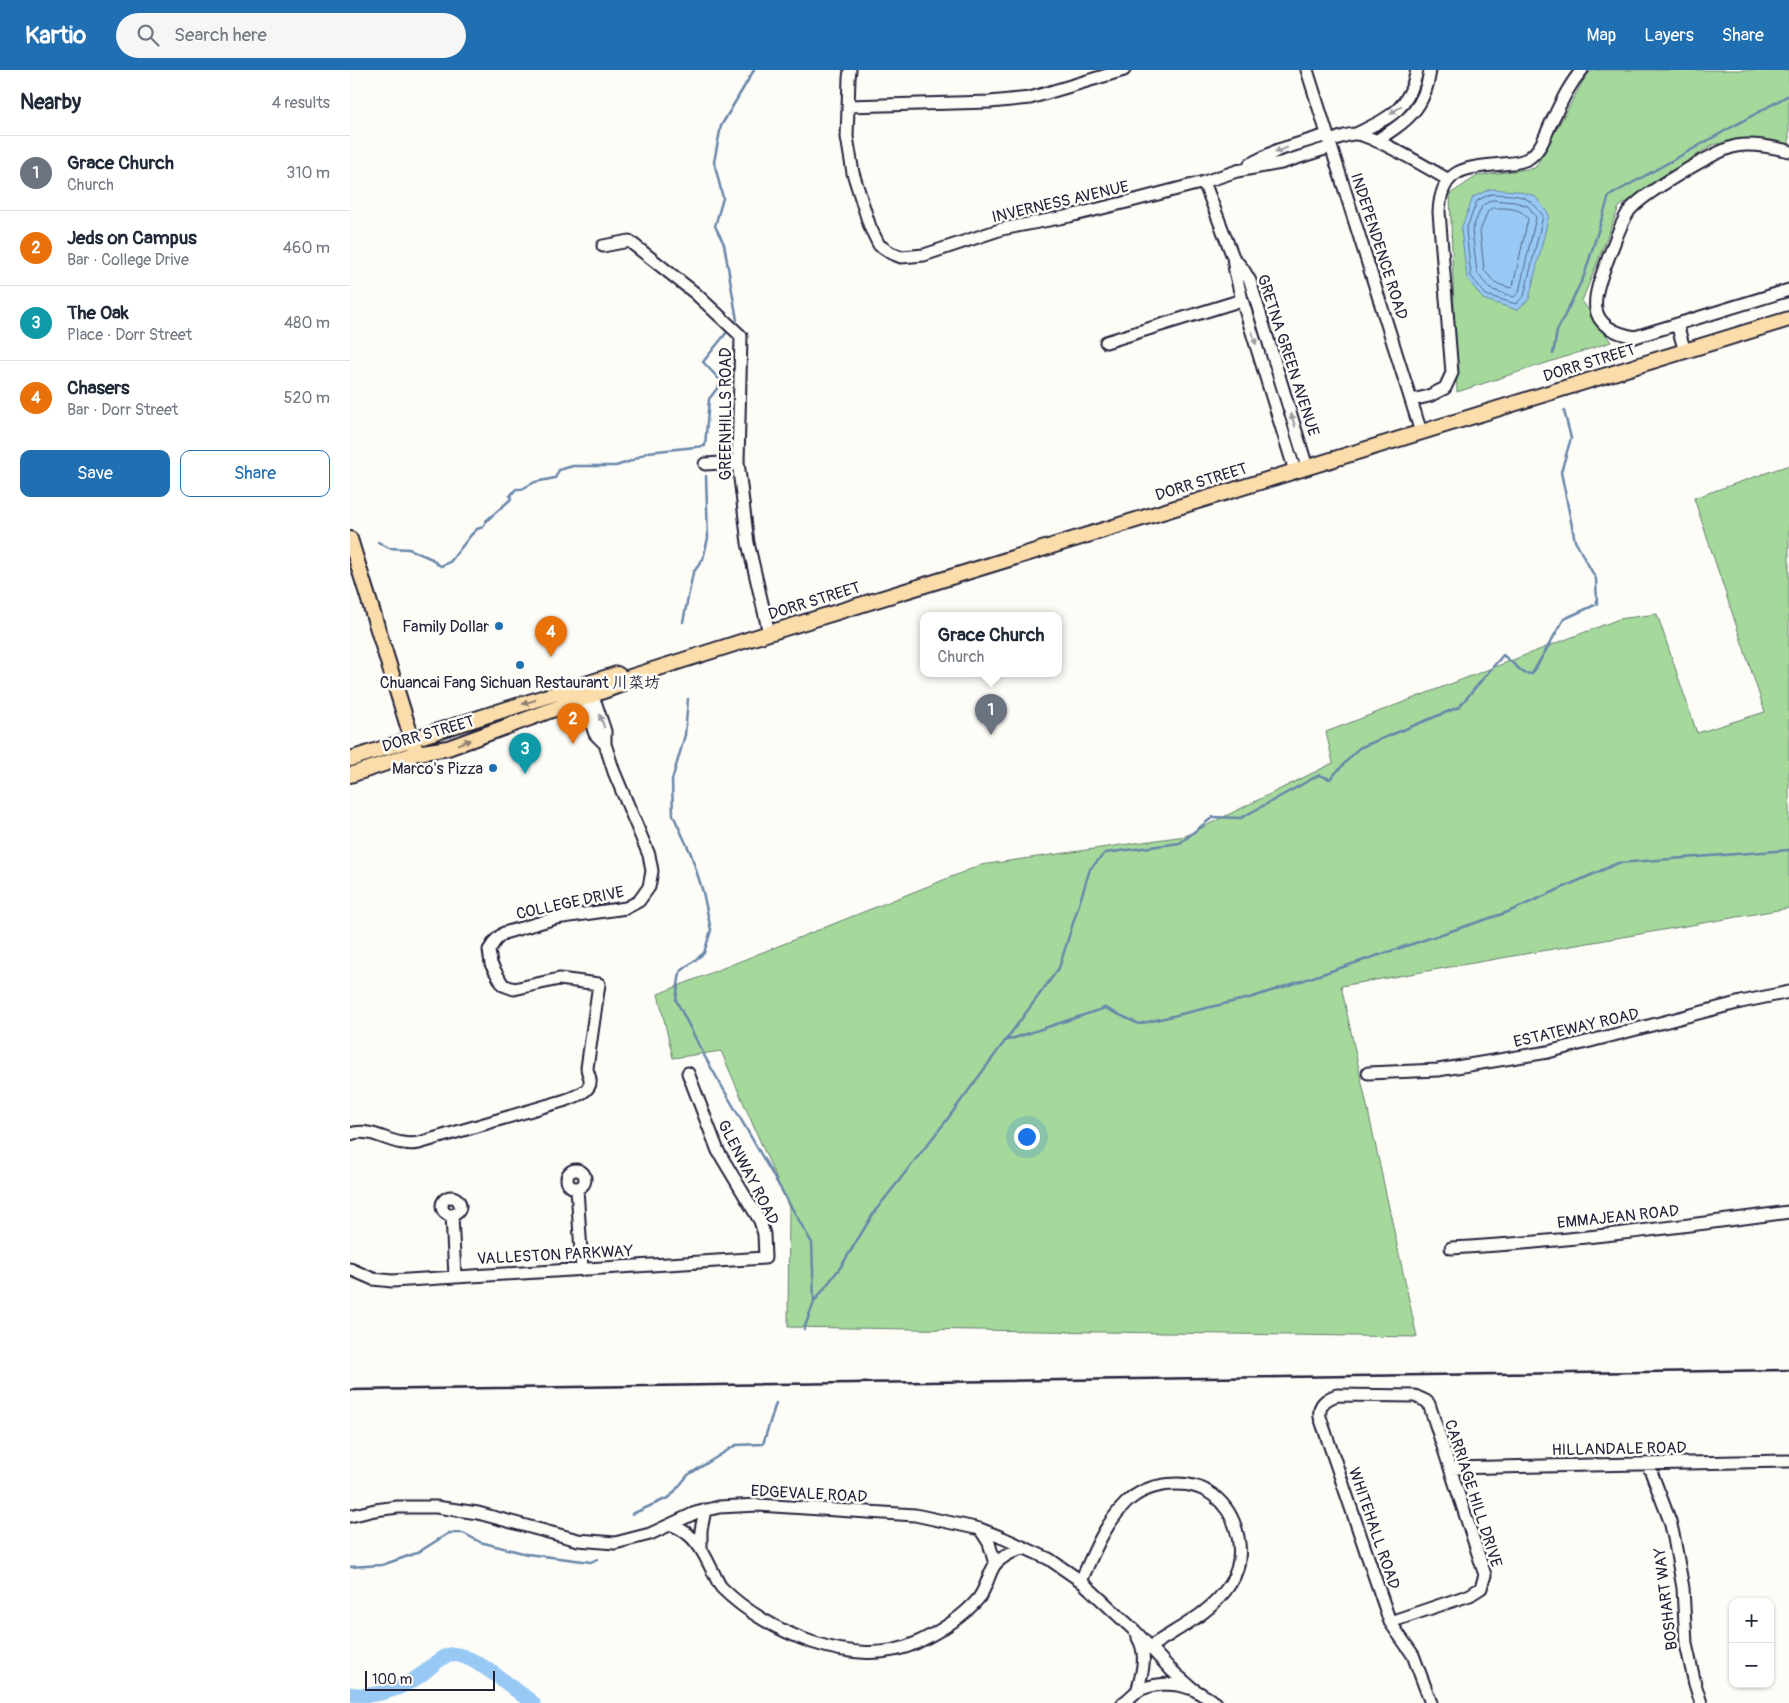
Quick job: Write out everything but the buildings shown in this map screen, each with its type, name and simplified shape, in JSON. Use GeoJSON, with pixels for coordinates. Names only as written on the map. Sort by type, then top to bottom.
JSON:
{"type":"FeatureCollection","features":[{"type":"Feature","properties":{"kind":"main road","name":"DORR STREET"},"geometry":{"type":"LineString","coordinates":[[350,775],[417,753],[455,745],[589,699],[620,685],[624,679],[769,632],[1789,319]]}},
{"type":"Feature","properties":{"kind":"main road"},"geometry":{"type":"LineString","coordinates":[[350,539],[417,753]]}},
{"type":"Feature","properties":{"kind":"main road","name":"DORR STREET"},"geometry":{"type":"LineString","coordinates":[[350,760],[617,674],[624,679]]}},
{"type":"Feature","properties":{"kind":"street"},"geometry":{"type":"LineString","coordinates":[[850,70],[848,106],[981,103],[1030,98],[1124,70]]}},
{"type":"Feature","properties":{"kind":"street","name":"INDEPENDENCE ROAD"},"geometry":{"type":"LineString","coordinates":[[1307,70],[1421,432]]}},
{"type":"Feature","properties":{"kind":"street","name":"INVERNESS AVENUE"},"geometry":{"type":"LineString","coordinates":[[848,106],[847,137],[854,173],[870,227],[879,245],[890,253],[902,257],[924,255],[1002,229],[1070,216],[1204,182],[1237,171],[1278,150],[1356,134],[1385,119],[1403,105],[1413,87],[1417,70]]}},
{"type":"Feature","properties":{"kind":"street"},"geometry":{"type":"LineString","coordinates":[[1376,141],[1404,124],[1414,113],[1427,87],[1430,70]]}},
{"type":"Feature","properties":{"kind":"street"},"geometry":{"type":"LineString","coordinates":[[1412,400],[1428,396],[1445,388],[1452,373],[1439,212],[1440,196],[1449,180],[1460,170],[1520,162],[1530,158],[1541,147],[1569,87],[1582,70]]}},
{"type":"Feature","properties":{"kind":"street"},"geometry":{"type":"LineString","coordinates":[[1356,134],[1376,141],[1449,180]]}},
{"type":"Feature","properties":{"kind":"street"},"geometry":{"type":"LineString","coordinates":[[1789,151],[1767,146],[1737,146],[1714,155],[1646,195],[1629,211],[1600,280],[1595,296],[1595,308],[1600,320],[1608,328],[1620,334],[1635,336],[1789,290]]}},
{"type":"Feature","properties":{"kind":"street","name":"GRETNA GREEN AVENUE"},"geometry":{"type":"LineString","coordinates":[[1204,182],[1233,257],[1242,300],[1301,469]]}},
{"type":"Feature","properties":{"kind":"street","name":"GREENHILLS ROAD"},"geometry":{"type":"LineString","coordinates":[[604,246],[629,241],[695,293],[741,336],[738,462],[748,543],[769,632]]}},
{"type":"Feature","properties":{"kind":"street","name":"GRETNA GREEN AVENUE"},"geometry":{"type":"LineString","coordinates":[[1233,257],[1243,269],[1257,304],[1301,469]]}},
{"type":"Feature","properties":{"kind":"street"},"geometry":{"type":"LineString","coordinates":[[1242,300],[1251,286]]}},
{"type":"Feature","properties":{"kind":"street"},"geometry":{"type":"LineString","coordinates":[[1106,342],[1242,300],[1257,304]]}},
{"type":"Feature","properties":{"kind":"street"},"geometry":{"type":"LineString","coordinates":[[1677,324],[1685,352]]}},
{"type":"Feature","properties":{"kind":"street"},"geometry":{"type":"LineString","coordinates":[[705,464],[738,462]]}},
{"type":"Feature","properties":{"kind":"street","name":"COLLEGE DRIVE"},"geometry":{"type":"LineString","coordinates":[[350,1134],[367,1133],[402,1144],[419,1143],[566,1100],[578,1095],[587,1088],[590,1081],[587,1068],[599,984],[559,979],[514,989],[508,988],[503,985],[491,964],[489,956],[495,940],[504,933],[574,915],[626,908],[640,901],[649,887],[652,872],[649,855],[620,787],[605,744],[605,731],[596,704],[589,699]]}},
{"type":"Feature","properties":{"kind":"street","name":"ESTATEWAY ROAD"},"geometry":{"type":"LineString","coordinates":[[1368,1073],[1438,1070],[1540,1054],[1789,992]]}},
{"type":"Feature","properties":{"kind":"street","name":"GLENWAY ROAD"},"geometry":{"type":"LineString","coordinates":[[688,1073],[718,1151],[760,1221],[764,1234],[765,1258]]}},
{"type":"Feature","properties":{"kind":"street"},"geometry":{"type":"LineString","coordinates":[[576,1188],[582,1269]]}},
{"type":"Feature","properties":{"kind":"street","name":"EMMAJEAN ROAD"},"geometry":{"type":"LineString","coordinates":[[1451,1248],[1553,1240],[1789,1212]]}},
{"type":"Feature","properties":{"kind":"street"},"geometry":{"type":"LineString","coordinates":[[452,1215],[455,1277]]}},
{"type":"Feature","properties":{"kind":"street","name":"VALLESTON PARKWAY"},"geometry":{"type":"LineString","coordinates":[[350,1269],[363,1276],[382,1281],[765,1258]]}},
{"type":"Feature","properties":{"kind":"street","name":"WHITEHALL ROAD"},"geometry":{"type":"LineString","coordinates":[[1369,1396],[1338,1395],[1322,1403],[1319,1412],[1390,1622],[1413,1655],[1431,1703]]}},
{"type":"Feature","properties":{"kind":"street","name":"CARRIAGE HILL DRIVE"},"geometry":{"type":"LineString","coordinates":[[1369,1396],[1415,1396],[1429,1404],[1485,1575],[1480,1588],[1470,1595],[1390,1622]]}},
{"type":"Feature","properties":{"kind":"street","name":"HILLANDALE ROAD"},"geometry":{"type":"LineString","coordinates":[[1450,1468],[1789,1462]]}},
{"type":"Feature","properties":{"kind":"street","name":"BOSHART WAY"},"geometry":{"type":"LineString","coordinates":[[1648,1464],[1670,1521],[1674,1538],[1683,1588],[1686,1644],[1695,1684],[1702,1703]]}},
{"type":"Feature","properties":{"kind":"street"},"geometry":{"type":"LineString","coordinates":[[1081,1582],[1108,1523],[1126,1502],[1141,1492],[1159,1485],[1176,1483],[1204,1490],[1213,1495],[1222,1504],[1231,1518],[1237,1533],[1239,1557],[1237,1570],[1230,1584],[1203,1613],[1150,1647]]}},
{"type":"Feature","properties":{"kind":"street","name":"EDGEVALE ROAD"},"geometry":{"type":"LineString","coordinates":[[350,1516],[398,1507],[436,1507],[478,1513],[578,1540],[615,1544],[650,1534],[705,1510],[719,1507],[758,1505],[915,1515],[980,1529],[1049,1559],[1081,1582],[1135,1631],[1193,1690],[1216,1703]]}},
{"type":"Feature","properties":{"kind":"street"},"geometry":{"type":"LineString","coordinates":[[701,1547],[701,1530],[705,1510]]}},
{"type":"Feature","properties":{"kind":"street"},"geometry":{"type":"LineString","coordinates":[[672,1525],[688,1533],[701,1547],[720,1587],[749,1611],[787,1633],[803,1639],[843,1649],[865,1652],[891,1651],[914,1644],[949,1626],[978,1599],[995,1564],[1023,1547]]}},
{"type":"Feature","properties":{"kind":"street"},"geometry":{"type":"LineString","coordinates":[[980,1529],[989,1543],[995,1564]]}},
{"type":"Feature","properties":{"kind":"street"},"geometry":{"type":"LineString","coordinates":[[1135,1631],[1141,1642],[1144,1663],[1137,1692]]}},
{"type":"Feature","properties":{"kind":"street"},"geometry":{"type":"LineString","coordinates":[[1123,1703],[1137,1692],[1152,1686],[1180,1685],[1193,1690]]}},
{"type":"Feature","properties":{"kind":"green space"},"geometry":{"type":"Polygon","coordinates":[[[1594,70],[1789,70],[1789,145],[1747,138],[1712,145],[1619,207],[1582,301],[1611,342],[1457,392],[1450,194],[1477,176],[1535,168],[1587,74],[1594,70]]]}},
{"type":"Feature","properties":{"kind":"green space"},"geometry":{"type":"Polygon","coordinates":[[[1789,465],[1789,908],[1341,986],[1417,1337],[788,1327],[789,1208],[721,1051],[673,1058],[658,994],[981,865],[1185,836],[1333,763],[1326,732],[1619,619],[1657,614],[1697,733],[1765,712],[1694,498],[1789,465]]]}},
{"type":"Feature","properties":{"kind":"water"},"geometry":{"type":"Polygon","coordinates":[[[1490,189],[1517,191],[1535,196],[1549,215],[1529,299],[1517,310],[1483,299],[1467,278],[1461,229],[1473,197],[1490,189]]]}},
{"type":"Feature","properties":{"kind":"waterway"},"geometry":{"type":"LineString","coordinates":[[737,320],[724,244],[715,226],[723,198],[714,162],[721,126],[754,70]]}},
{"type":"Feature","properties":{"kind":"waterway"},"geometry":{"type":"LineString","coordinates":[[1553,354],[1557,331],[1584,276],[1609,196],[1789,95]]}},
{"type":"Feature","properties":{"kind":"waterway"},"geometry":{"type":"LineString","coordinates":[[378,542],[389,548],[409,549],[432,559],[441,566],[450,562],[471,535],[477,529],[483,527],[486,521],[511,499],[510,496],[516,489],[522,489],[535,482],[555,478],[559,470],[573,466],[616,466],[648,452],[705,446],[709,399],[722,382],[703,362],[727,332]]}},
{"type":"Feature","properties":{"kind":"waterway"},"geometry":{"type":"LineString","coordinates":[[814,1302],[842,1265],[875,1211],[946,1121],[1059,968],[1090,869],[1105,853],[1180,843],[1213,817],[1241,818],[1319,775],[1330,779],[1359,748],[1459,707],[1503,655],[1524,673],[1532,674],[1564,619],[1597,604],[1596,579],[1575,541],[1561,472],[1571,438],[1564,411]]}},
{"type":"Feature","properties":{"kind":"waterway"},"geometry":{"type":"LineString","coordinates":[[683,622],[693,573],[703,559],[708,538],[706,476]]}},
{"type":"Feature","properties":{"kind":"waterway"},"geometry":{"type":"LineString","coordinates":[[688,699],[685,735],[672,780],[673,815],[691,854],[703,892],[711,930],[704,953],[680,972],[676,1000],[705,1057],[812,1243],[814,1302],[804,1329]]}},
{"type":"Feature","properties":{"kind":"waterway"},"geometry":{"type":"LineString","coordinates":[[1005,1041],[1105,1008],[1139,1024],[1253,997],[1508,912],[1618,863],[1789,850]]}},
{"type":"Feature","properties":{"kind":"waterway"},"geometry":{"type":"LineString","coordinates":[[632,1514],[670,1497],[688,1475],[736,1445],[763,1444],[776,1403]]}},
{"type":"Feature","properties":{"kind":"waterway"},"geometry":{"type":"LineString","coordinates":[[350,1567],[382,1565],[417,1553],[449,1533],[463,1533],[480,1542],[527,1554],[591,1562],[597,1559]]}},
{"type":"Feature","properties":{"kind":"waterway"},"geometry":{"type":"LineString","coordinates":[[350,1694],[378,1694],[397,1688],[415,1679],[438,1660],[447,1656],[458,1655],[476,1662],[533,1703]]}},
{"type":"Feature","properties":{"kind":"railway"},"geometry":{"type":"LineString","coordinates":[[350,1390],[1789,1370]]}},
{"type":"Feature","properties":{"kind":"place","name":"Family Dollar"},"geometry":{"type":"Point","coordinates":[499,626]}},
{"type":"Feature","properties":{"kind":"place","name":"Chasers"},"geometry":{"type":"Point","coordinates":[551,657]}},
{"type":"Feature","properties":{"kind":"place","name":"Chuancai Fang Sichuan Restaurant 川菜坊"},"geometry":{"type":"Point","coordinates":[520,665]}},
{"type":"Feature","properties":{"kind":"place","name":"Grace Church"},"geometry":{"type":"Point","coordinates":[991,735]}},
{"type":"Feature","properties":{"kind":"place","name":"Jeds on Campus"},"geometry":{"type":"Point","coordinates":[573,744]}},
{"type":"Feature","properties":{"kind":"place","name":"Marco's Pizza"},"geometry":{"type":"Point","coordinates":[493,768]}},
{"type":"Feature","properties":{"kind":"place","name":"The Oak"},"geometry":{"type":"Point","coordinates":[525,774]}}]}
